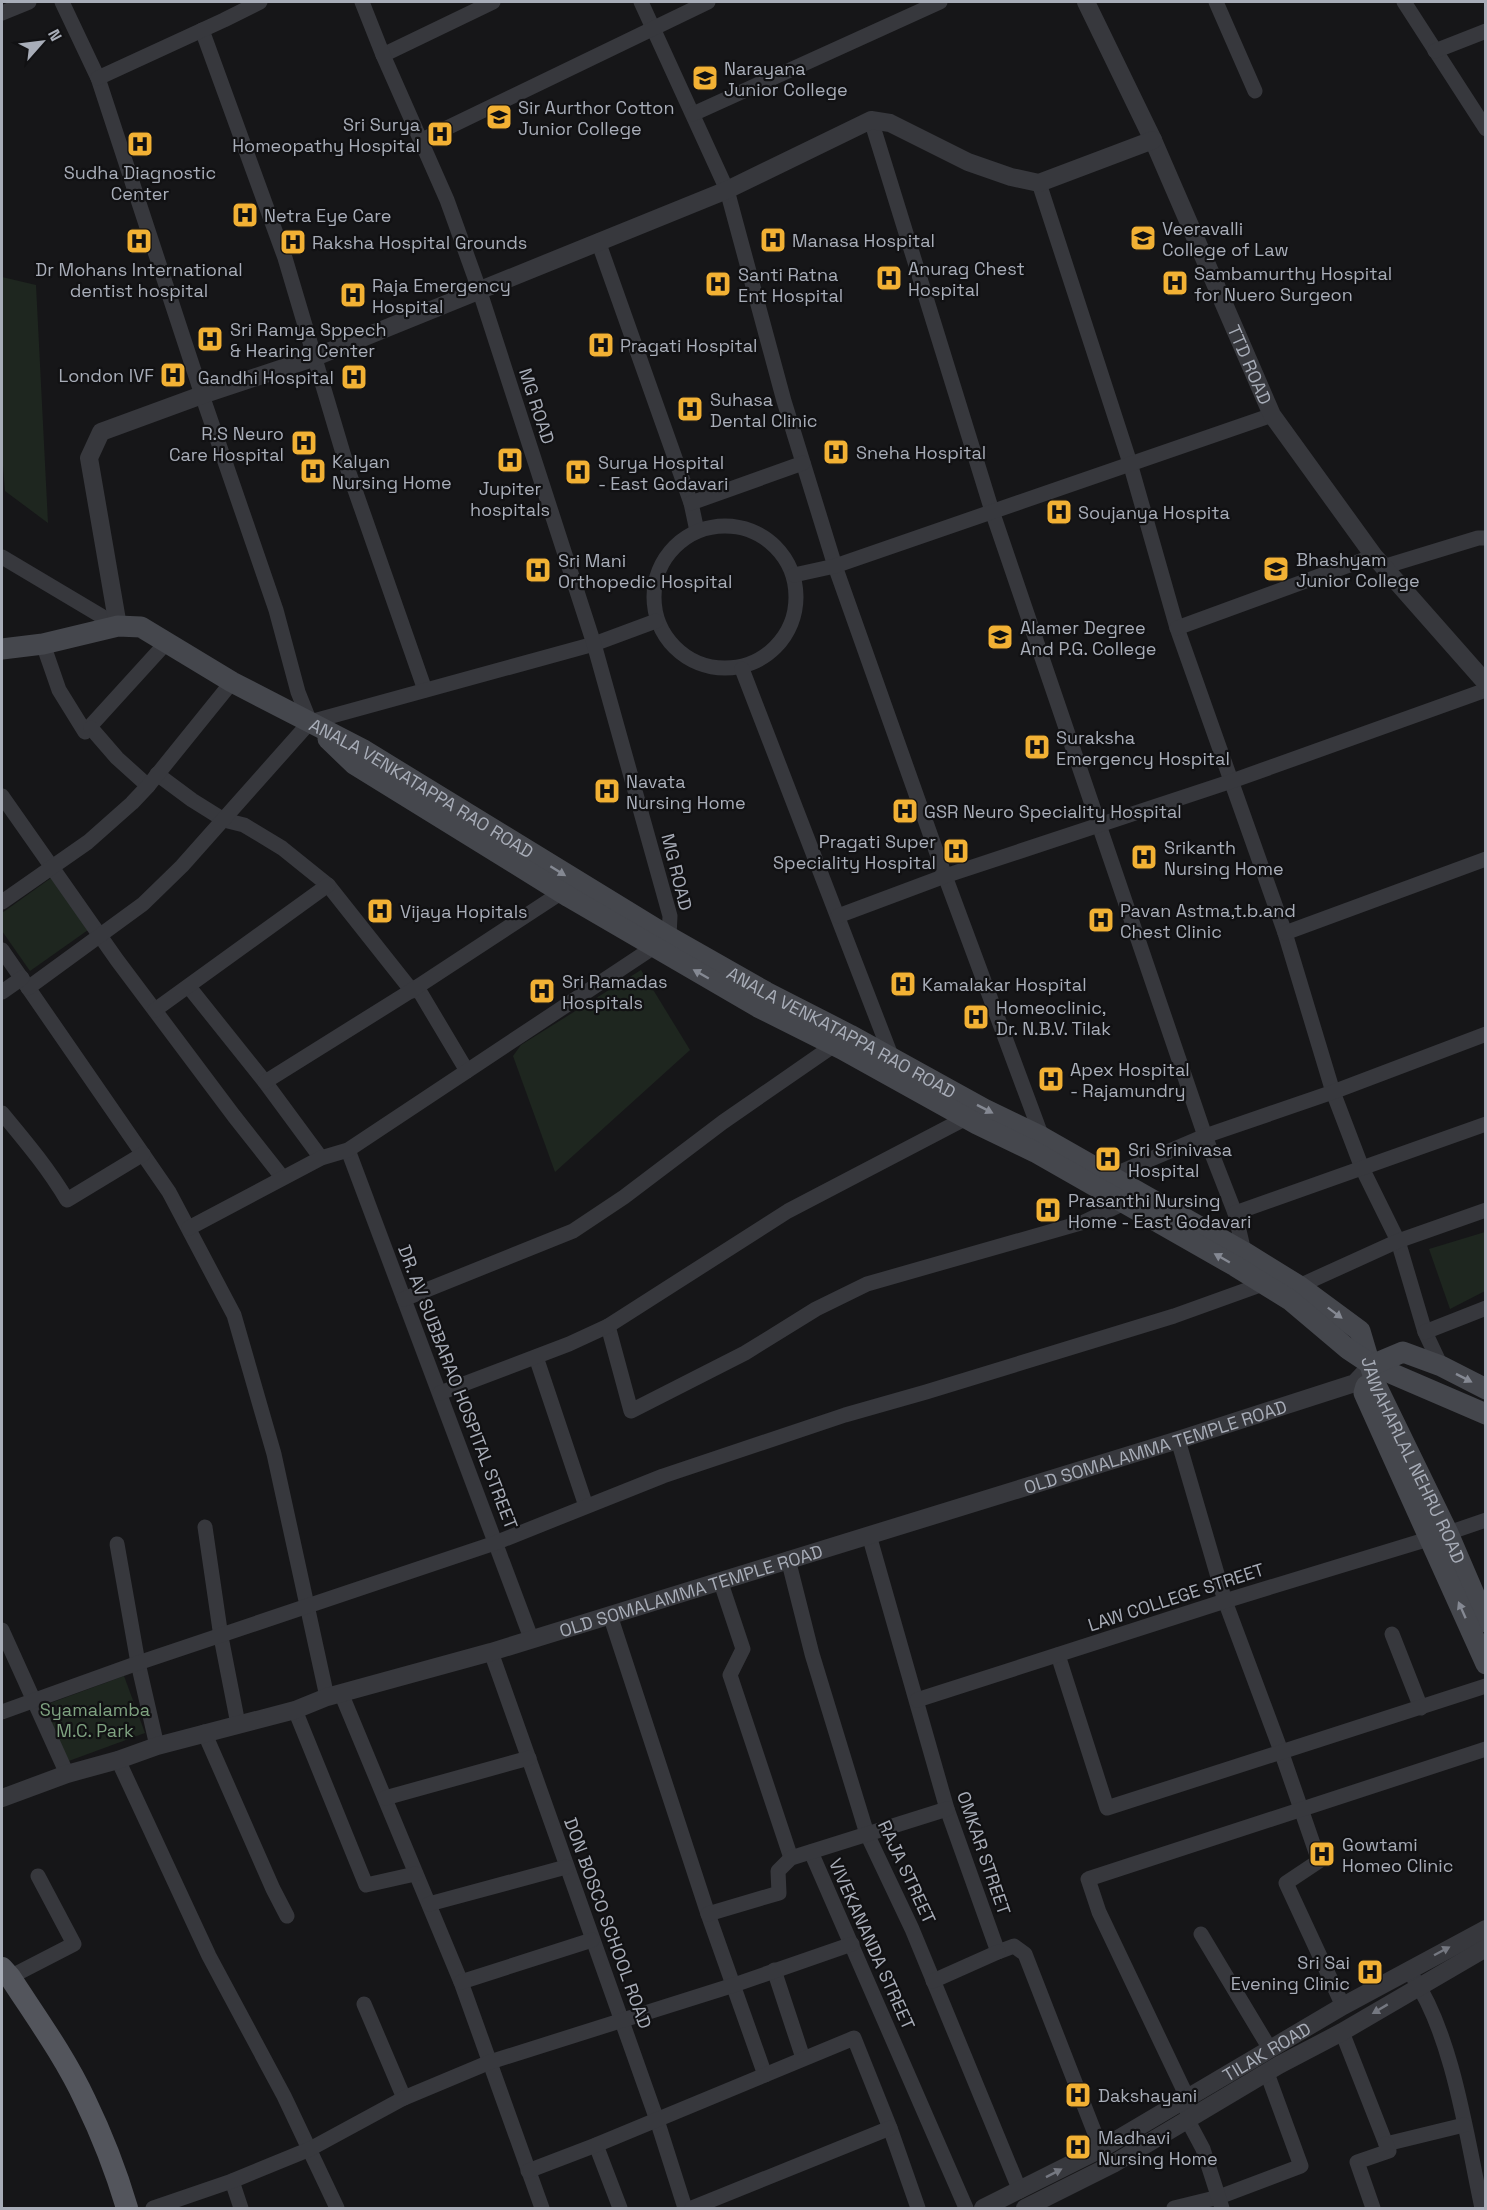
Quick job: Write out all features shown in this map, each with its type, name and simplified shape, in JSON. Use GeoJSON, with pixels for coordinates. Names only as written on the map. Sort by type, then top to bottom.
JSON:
{"type":"FeatureCollection","features":[{"type":"Feature","properties":{"kind":"main road"},"geometry":{"type":"LineString","coordinates":[[3,648],[43,644],[118,626],[141,627],[232,682],[310,722]]}},
{"type":"Feature","properties":{"kind":"main road","name":"ANALA VENKATAPPA RAO ROAD"},"geometry":{"type":"LineString","coordinates":[[310,722],[354,764],[562,892],[766,992],[966,1118],[1038,1144],[1111,1176],[1244,1252],[1299,1286],[1360,1332],[1372,1365]]}},
{"type":"Feature","properties":{"kind":"main road","name":"ANALA VENKATAPPA RAO ROAD"},"geometry":{"type":"LineString","coordinates":[[310,722],[362,749],[661,942]]}},
{"type":"Feature","properties":{"kind":"main road","name":"ANALA VENKATAPPA RAO ROAD"},"geometry":{"type":"LineString","coordinates":[[842,1040],[892,1058],[984,1109],[1124,1203],[1290,1300],[1348,1349],[1372,1365],[1485,1414]]}},
{"type":"Feature","properties":{"kind":"main road"},"geometry":{"type":"LineString","coordinates":[[1372,1365],[1403,1352],[1441,1366],[1485,1389]]}},
{"type":"Feature","properties":{"kind":"main road","name":"JAWAHARLAL NEHRU ROAD"},"geometry":{"type":"LineString","coordinates":[[1372,1365],[1376,1385],[1439,1536],[1485,1664]]}},
{"type":"Feature","properties":{"kind":"main road","name":"JAWAHARLAL NEHRU ROAD"},"geometry":{"type":"LineString","coordinates":[[1439,1536],[1485,1622]]}},
{"type":"Feature","properties":{"kind":"main road"},"geometry":{"type":"LineString","coordinates":[[4,1978],[72,2105],[103,2176],[112,2208]]}},
{"type":"Feature","properties":{"kind":"main road"},"geometry":{"type":"LineString","coordinates":[[4,1978],[51,2040],[85,2099],[116,2171],[127,2208]]}},
{"type":"Feature","properties":{"kind":"street"},"geometry":{"type":"LineString","coordinates":[[2,13],[29,2]]}},
{"type":"Feature","properties":{"kind":"street"},"geometry":{"type":"LineString","coordinates":[[62,2],[98,78],[202,395],[276,610],[298,692],[310,722]]}},
{"type":"Feature","properties":{"kind":"street"},"geometry":{"type":"LineString","coordinates":[[98,78],[260,2]]}},
{"type":"Feature","properties":{"kind":"street","name":"MG ROAD"},"geometry":{"type":"LineString","coordinates":[[362,2],[447,200],[479,289],[594,644],[670,916],[661,942]]}},
{"type":"Feature","properties":{"kind":"street"},"geometry":{"type":"LineString","coordinates":[[383,55],[493,2]]}},
{"type":"Feature","properties":{"kind":"street"},"geometry":{"type":"LineString","coordinates":[[641,2],[727,190],[803,463],[835,566],[1038,1144]]}},
{"type":"Feature","properties":{"kind":"street"},"geometry":{"type":"LineString","coordinates":[[422,140],[708,2]]}},
{"type":"Feature","properties":{"kind":"street"},"geometry":{"type":"LineString","coordinates":[[693,114],[940,2]]}},
{"type":"Feature","properties":{"kind":"street","name":"TTD ROAD"},"geometry":{"type":"LineString","coordinates":[[1086,2],[1154,140],[1272,415],[1378,561],[1485,683]]}},
{"type":"Feature","properties":{"kind":"street"},"geometry":{"type":"LineString","coordinates":[[1216,2],[1255,91]]}},
{"type":"Feature","properties":{"kind":"street"},"geometry":{"type":"LineString","coordinates":[[1404,2],[1485,129]]}},
{"type":"Feature","properties":{"kind":"street"},"geometry":{"type":"LineString","coordinates":[[202,30],[285,258],[348,470],[425,690]]}},
{"type":"Feature","properties":{"kind":"street"},"geometry":{"type":"LineString","coordinates":[[1435,51],[1485,31]]}},
{"type":"Feature","properties":{"kind":"street"},"geometry":{"type":"LineString","coordinates":[[118,626],[89,458],[101,432],[202,395],[314,358],[727,190],[871,120],[890,123],[968,162],[1011,177],[1039,183],[1154,140]]}},
{"type":"Feature","properties":{"kind":"street"},"geometry":{"type":"LineString","coordinates":[[871,120],[992,511],[1097,824],[1205,1136],[1235,1213],[1244,1252]]}},
{"type":"Feature","properties":{"kind":"street"},"geometry":{"type":"LineString","coordinates":[[1039,183],[1130,463],[1177,628],[1285,933],[1333,1092],[1362,1168],[1398,1241],[1425,1332],[1441,1366]]}},
{"type":"Feature","properties":{"kind":"street"},"geometry":{"type":"LineString","coordinates":[[598,241],[691,502],[697,531]]}},
{"type":"Feature","properties":{"kind":"street"},"geometry":{"type":"LineString","coordinates":[[794,575],[835,566],[1272,415]]}},
{"type":"Feature","properties":{"kind":"street"},"geometry":{"type":"LineString","coordinates":[[691,502],[803,463]]}},
{"type":"Feature","properties":{"kind":"street"},"geometry":{"type":"LineString","coordinates":[[720,525],[744,528],[765,538],[783,554],[794,575],[796,615],[776,649],[742,669],[707,668],[676,651],[656,621],[654,585],[661,568],[669,552],[697,531],[720,525]]}},
{"type":"Feature","properties":{"kind":"street"},"geometry":{"type":"LineString","coordinates":[[1177,628],[1378,561],[1485,538]]}},
{"type":"Feature","properties":{"kind":"street"},"geometry":{"type":"LineString","coordinates":[[2,556],[118,626]]}},
{"type":"Feature","properties":{"kind":"street"},"geometry":{"type":"LineString","coordinates":[[2,992],[25,983],[101,936],[143,904],[182,866],[310,722],[594,644],[656,621]]}},
{"type":"Feature","properties":{"kind":"street"},"geometry":{"type":"LineString","coordinates":[[43,644],[59,690],[86,732],[166,643]]}},
{"type":"Feature","properties":{"kind":"street"},"geometry":{"type":"LineString","coordinates":[[742,669],[892,1058]]}},
{"type":"Feature","properties":{"kind":"street"},"geometry":{"type":"LineString","coordinates":[[2,902],[88,842],[153,780],[232,682]]}},
{"type":"Feature","properties":{"kind":"street"},"geometry":{"type":"LineString","coordinates":[[838,916],[945,876],[1232,781],[1485,690]]}},
{"type":"Feature","properties":{"kind":"street"},"geometry":{"type":"LineString","coordinates":[[91,728],[117,758],[224,819],[244,825],[282,848],[327,885],[414,989],[467,1071]]}},
{"type":"Feature","properties":{"kind":"street"},"geometry":{"type":"LineString","coordinates":[[2,796],[51,868],[234,1116],[282,1177]]}},
{"type":"Feature","properties":{"kind":"street"},"geometry":{"type":"LineString","coordinates":[[1285,933],[1485,859]]}},
{"type":"Feature","properties":{"kind":"street"},"geometry":{"type":"LineString","coordinates":[[156,1010],[327,885]]}},
{"type":"Feature","properties":{"kind":"street"},"geometry":{"type":"LineString","coordinates":[[265,1082],[414,989],[562,892]]}},
{"type":"Feature","properties":{"kind":"street"},"geometry":{"type":"LineString","coordinates":[[189,1228],[282,1177],[321,1158],[348,1150],[661,942]]}},
{"type":"Feature","properties":{"kind":"street"},"geometry":{"type":"LineString","coordinates":[[2,950],[169,1192],[234,1315],[274,1454],[308,1608],[334,1695],[346,1709],[461,1982],[542,2208]]}},
{"type":"Feature","properties":{"kind":"street"},"geometry":{"type":"LineString","coordinates":[[189,987],[265,1082],[321,1158]]}},
{"type":"Feature","properties":{"kind":"street"},"geometry":{"type":"LineString","coordinates":[[1111,1176],[1205,1136],[1333,1092],[1485,1034]]}},
{"type":"Feature","properties":{"kind":"street"},"geometry":{"type":"LineString","coordinates":[[404,1299],[573,1231],[624,1197],[723,1122],[842,1040]]}},
{"type":"Feature","properties":{"kind":"street"},"geometry":{"type":"LineString","coordinates":[[2,1113],[51,1173],[67,1200],[143,1154]]}},
{"type":"Feature","properties":{"kind":"street"},"geometry":{"type":"LineString","coordinates":[[440,1393],[569,1344],[608,1326],[788,1211],[966,1118]]}},
{"type":"Feature","properties":{"kind":"street"},"geometry":{"type":"LineString","coordinates":[[1235,1213],[1485,1124]]}},
{"type":"Feature","properties":{"kind":"street","name":"DR. AV SUBBARAO HOSPITAL STREET"},"geometry":{"type":"LineString","coordinates":[[348,1150],[531,1638]]}},
{"type":"Feature","properties":{"kind":"street"},"geometry":{"type":"LineString","coordinates":[[608,1326],[631,1411],[745,1353],[816,1309],[867,1284],[1084,1222],[1124,1203]]}},
{"type":"Feature","properties":{"kind":"street"},"geometry":{"type":"LineString","coordinates":[[1299,1286],[1398,1241],[1485,1210]]}},
{"type":"Feature","properties":{"kind":"street"},"geometry":{"type":"LineString","coordinates":[[2,1712],[138,1663],[308,1608],[495,1543],[663,1476],[845,1415],[1174,1316],[1263,1284]]}},
{"type":"Feature","properties":{"kind":"street"},"geometry":{"type":"LineString","coordinates":[[1425,1332],[1485,1308]]}},
{"type":"Feature","properties":{"kind":"street"},"geometry":{"type":"LineString","coordinates":[[536,1357],[586,1506]]}},
{"type":"Feature","properties":{"kind":"street","name":"OLD SOMALAMMA TEMPLE ROAD"},"geometry":{"type":"LineString","coordinates":[[2,1798],[67,1774],[157,1746],[295,1710],[334,1695],[491,1652],[1178,1440],[1355,1383],[1372,1365]]}},
{"type":"Feature","properties":{"kind":"street"},"geometry":{"type":"LineString","coordinates":[[1178,1440],[1225,1601],[1319,1861],[1286,1882],[1342,2006]]}},
{"type":"Feature","properties":{"kind":"street","name":"LAW COLLEGE STREET"},"geometry":{"type":"LineString","coordinates":[[917,1700],[1485,1520]]}},
{"type":"Feature","properties":{"kind":"street"},"geometry":{"type":"LineString","coordinates":[[205,1527],[221,1636],[238,1724]]}},
{"type":"Feature","properties":{"kind":"street","name":"OMKAR STREET"},"geometry":{"type":"LineString","coordinates":[[869,1535],[947,1809],[998,1952]]}},
{"type":"Feature","properties":{"kind":"street"},"geometry":{"type":"LineString","coordinates":[[117,1544],[138,1663],[157,1746]]}},
{"type":"Feature","properties":{"kind":"street","name":"RAJA STREET"},"geometry":{"type":"LineString","coordinates":[[788,1559],[812,1654],[867,1834],[912,1929],[1023,2200]]}},
{"type":"Feature","properties":{"kind":"street"},"geometry":{"type":"LineString","coordinates":[[708,1914],[779,1893],[778,1871],[791,1858],[730,1676],[743,1648],[720,1580]]}},
{"type":"Feature","properties":{"kind":"street"},"geometry":{"type":"LineString","coordinates":[[610,1615],[708,1914],[765,2075]]}},
{"type":"Feature","properties":{"kind":"street"},"geometry":{"type":"LineString","coordinates":[[2,1630],[67,1774]]}},
{"type":"Feature","properties":{"kind":"street"},"geometry":{"type":"LineString","coordinates":[[1392,1634],[1421,1708]]}},
{"type":"Feature","properties":{"kind":"street","name":"DON BOSCO SCHOOL ROAD"},"geometry":{"type":"LineString","coordinates":[[491,1652],[657,2120],[685,2208]]}},
{"type":"Feature","properties":{"kind":"street"},"geometry":{"type":"LineString","coordinates":[[1058,1654],[1107,1808],[1485,1686]]}},
{"type":"Feature","properties":{"kind":"street"},"geometry":{"type":"LineString","coordinates":[[295,1710],[366,1885],[415,1874]]}},
{"type":"Feature","properties":{"kind":"street"},"geometry":{"type":"LineString","coordinates":[[204,1732],[287,1916]]}},
{"type":"Feature","properties":{"kind":"street"},"geometry":{"type":"LineString","coordinates":[[1220,2203],[1203,2149],[1187,2120],[1188,2099],[1099,1912],[1088,1879],[1485,1749]]}},
{"type":"Feature","properties":{"kind":"street"},"geometry":{"type":"LineString","coordinates":[[385,1798],[529,1758]]}},
{"type":"Feature","properties":{"kind":"street"},"geometry":{"type":"LineString","coordinates":[[118,1760],[209,1956],[284,2096],[337,2208]]}},
{"type":"Feature","properties":{"kind":"street"},"geometry":{"type":"LineString","coordinates":[[811,1852],[947,1809]]}},
{"type":"Feature","properties":{"kind":"street","name":"VIVEKANANDA STREET"},"geometry":{"type":"LineString","coordinates":[[791,1858],[811,1852],[966,2208]]}},
{"type":"Feature","properties":{"kind":"street"},"geometry":{"type":"LineString","coordinates":[[429,1904],[566,1867]]}},
{"type":"Feature","properties":{"kind":"street"},"geometry":{"type":"LineString","coordinates":[[4,1978],[74,1944],[38,1876]]}},
{"type":"Feature","properties":{"kind":"street"},"geometry":{"type":"LineString","coordinates":[[1201,1934],[1270,2049]]}},
{"type":"Feature","properties":{"kind":"street","name":"TILAK ROAD"},"geometry":{"type":"LineString","coordinates":[[1023,2200],[1101,2150],[1342,2006],[1408,1970],[1483,1939]]}},
{"type":"Feature","properties":{"kind":"street","name":"TILAK ROAD"},"geometry":{"type":"LineString","coordinates":[[983,2208],[1023,2200],[1113,2164],[1419,1986],[1483,1939]]}},
{"type":"Feature","properties":{"kind":"street"},"geometry":{"type":"LineString","coordinates":[[461,1982],[592,1940]]}},
{"type":"Feature","properties":{"kind":"street"},"geometry":{"type":"LineString","coordinates":[[153,2208],[232,2181],[310,2149],[404,2098],[490,2062],[734,1985],[852,1944]]}},
{"type":"Feature","properties":{"kind":"street"},"geometry":{"type":"LineString","coordinates":[[933,1981],[1014,1946],[1025,1954],[1101,2150]]}},
{"type":"Feature","properties":{"kind":"street"},"geometry":{"type":"LineString","coordinates":[[774,1970],[803,2058]]}},
{"type":"Feature","properties":{"kind":"street"},"geometry":{"type":"LineString","coordinates":[[1408,1970],[1430,2008],[1445,2049],[1482,2208]]}},
{"type":"Feature","properties":{"kind":"street"},"geometry":{"type":"LineString","coordinates":[[364,2004],[404,2098]]}},
{"type":"Feature","properties":{"kind":"street"},"geometry":{"type":"LineString","coordinates":[[1342,2032],[1389,2151],[1357,2162],[1373,2208]]}},
{"type":"Feature","properties":{"kind":"street"},"geometry":{"type":"LineString","coordinates":[[528,2171],[854,2038],[890,2128],[918,2208]]}},
{"type":"Feature","properties":{"kind":"street"},"geometry":{"type":"LineString","coordinates":[[1174,2208],[1220,2203],[1301,2166],[1267,2073]]}},
{"type":"Feature","properties":{"kind":"street"},"geometry":{"type":"LineString","coordinates":[[1386,2144],[1464,2125]]}},
{"type":"Feature","properties":{"kind":"street"},"geometry":{"type":"LineString","coordinates":[[692,2208],[890,2128]]}},
{"type":"Feature","properties":{"kind":"street"},"geometry":{"type":"LineString","coordinates":[[596,2145],[620,2208]]}},
{"type":"Feature","properties":{"kind":"street"},"geometry":{"type":"LineString","coordinates":[[232,2181],[241,2208]]}},
{"type":"Feature","properties":{"kind":"green space"},"geometry":{"type":"Polygon","coordinates":[[[2,277],[36,285],[48,523],[5,491],[2,453],[2,277]]]}},
{"type":"Feature","properties":{"kind":"green space"},"geometry":{"type":"Polygon","coordinates":[[[51,878],[88,930],[30,971],[2,931],[2,913],[51,878]]]}},
{"type":"Feature","properties":{"kind":"green space"},"geometry":{"type":"Polygon","coordinates":[[[641,970],[690,1050],[555,1172],[513,1056],[521,1045],[641,970]]]}},
{"type":"Feature","properties":{"kind":"green space"},"geometry":{"type":"Polygon","coordinates":[[[1485,1232],[1485,1291],[1450,1309],[1429,1249],[1485,1232]]]}},
{"type":"Feature","properties":{"kind":"green space","name":"Syamalamba M.C. Park"},"geometry":{"type":"Polygon","coordinates":[[[124,1676],[145,1733],[66,1762],[45,1705],[124,1676]]]}},
{"type":"Feature","properties":{"kind":"place","name":"Narayana Junior College"},"geometry":{"type":"Point","coordinates":[705,78]}},
{"type":"Feature","properties":{"kind":"place","name":"Sir Aurthor Cotton Junior College"},"geometry":{"type":"Point","coordinates":[499,117]}},
{"type":"Feature","properties":{"kind":"place","name":"Sri Surya Homeopathy Hospital"},"geometry":{"type":"Point","coordinates":[440,134]}},
{"type":"Feature","properties":{"kind":"place","name":"Sudha Diagnostic Center"},"geometry":{"type":"Point","coordinates":[140,144]}},
{"type":"Feature","properties":{"kind":"place","name":"Netra Eye Care"},"geometry":{"type":"Point","coordinates":[245,215]}},
{"type":"Feature","properties":{"kind":"place","name":"Veeravalli College of Law"},"geometry":{"type":"Point","coordinates":[1143,238]}},
{"type":"Feature","properties":{"kind":"place","name":"Manasa Hospital"},"geometry":{"type":"Point","coordinates":[773,240]}},
{"type":"Feature","properties":{"kind":"place","name":"Dr Mohans International dentist hospital"},"geometry":{"type":"Point","coordinates":[139,241]}},
{"type":"Feature","properties":{"kind":"place","name":"Raksha Hospital Grounds"},"geometry":{"type":"Point","coordinates":[293,242]}},
{"type":"Feature","properties":{"kind":"place","name":"Anurag Chest Hospital"},"geometry":{"type":"Point","coordinates":[889,278]}},
{"type":"Feature","properties":{"kind":"place","name":"Sambamurthy Hospital for Nuero Surgeon"},"geometry":{"type":"Point","coordinates":[1175,283]}},
{"type":"Feature","properties":{"kind":"place","name":"Santi Ratna Ent Hospital"},"geometry":{"type":"Point","coordinates":[718,284]}},
{"type":"Feature","properties":{"kind":"place","name":"Raja Emergency Hospital"},"geometry":{"type":"Point","coordinates":[353,295]}},
{"type":"Feature","properties":{"kind":"place","name":"Sri Ramya Sppech & Hearing Center"},"geometry":{"type":"Point","coordinates":[210,339]}},
{"type":"Feature","properties":{"kind":"place","name":"Pragati Hospital"},"geometry":{"type":"Point","coordinates":[601,345]}},
{"type":"Feature","properties":{"kind":"place","name":"London IVF"},"geometry":{"type":"Point","coordinates":[173,375]}},
{"type":"Feature","properties":{"kind":"place","name":"Gandhi Hospital"},"geometry":{"type":"Point","coordinates":[354,377]}},
{"type":"Feature","properties":{"kind":"place","name":"Suhasa Dental Clinic"},"geometry":{"type":"Point","coordinates":[690,409]}},
{"type":"Feature","properties":{"kind":"place","name":"R.S Neuro Care Hospital"},"geometry":{"type":"Point","coordinates":[304,443]}},
{"type":"Feature","properties":{"kind":"place","name":"Sneha Hospital"},"geometry":{"type":"Point","coordinates":[836,452]}},
{"type":"Feature","properties":{"kind":"place","name":"Jupiter hospitals"},"geometry":{"type":"Point","coordinates":[510,460]}},
{"type":"Feature","properties":{"kind":"place","name":"Kalyan Nursing Home"},"geometry":{"type":"Point","coordinates":[313,471]}},
{"type":"Feature","properties":{"kind":"place","name":"Surya Hospital - East Godavari"},"geometry":{"type":"Point","coordinates":[578,472]}},
{"type":"Feature","properties":{"kind":"place","name":"Soujanya Hospita"},"geometry":{"type":"Point","coordinates":[1059,512]}},
{"type":"Feature","properties":{"kind":"place","name":"Bhashyam Junior College"},"geometry":{"type":"Point","coordinates":[1276,569]}},
{"type":"Feature","properties":{"kind":"place","name":"Sri Mani Orthopedic Hospital"},"geometry":{"type":"Point","coordinates":[538,570]}},
{"type":"Feature","properties":{"kind":"place","name":"Alamer Degree And P.G. College"},"geometry":{"type":"Point","coordinates":[1000,637]}},
{"type":"Feature","properties":{"kind":"place","name":"Suraksha Emergency Hospital"},"geometry":{"type":"Point","coordinates":[1037,747]}},
{"type":"Feature","properties":{"kind":"place","name":"Navata Nursing Home"},"geometry":{"type":"Point","coordinates":[607,791]}},
{"type":"Feature","properties":{"kind":"place","name":"GSR Neuro Speciality Hospital"},"geometry":{"type":"Point","coordinates":[905,811]}},
{"type":"Feature","properties":{"kind":"place","name":"Pragati Super Speciality Hospital"},"geometry":{"type":"Point","coordinates":[956,851]}},
{"type":"Feature","properties":{"kind":"place","name":"Srikanth Nursing Home"},"geometry":{"type":"Point","coordinates":[1144,857]}},
{"type":"Feature","properties":{"kind":"place","name":"Vijaya Hopitals"},"geometry":{"type":"Point","coordinates":[380,911]}},
{"type":"Feature","properties":{"kind":"place","name":"Pavan Astma,t.b.and Chest Clinic"},"geometry":{"type":"Point","coordinates":[1101,920]}},
{"type":"Feature","properties":{"kind":"place","name":"Kamalakar Hospital"},"geometry":{"type":"Point","coordinates":[903,984]}},
{"type":"Feature","properties":{"kind":"place","name":"Sri Ramadas Hospitals"},"geometry":{"type":"Point","coordinates":[542,991]}},
{"type":"Feature","properties":{"kind":"place","name":"Homeoclinic, Dr. N.B.V. Tilak"},"geometry":{"type":"Point","coordinates":[976,1017]}},
{"type":"Feature","properties":{"kind":"place","name":"Apex Hospital - Rajamundry"},"geometry":{"type":"Point","coordinates":[1051,1079]}},
{"type":"Feature","properties":{"kind":"place","name":"Sri Srinivasa Hospital"},"geometry":{"type":"Point","coordinates":[1108,1159]}},
{"type":"Feature","properties":{"kind":"place","name":"Prasanthi Nursing Home - East Godavari"},"geometry":{"type":"Point","coordinates":[1048,1210]}},
{"type":"Feature","properties":{"kind":"place","name":"Gowtami Homeo Clinic"},"geometry":{"type":"Point","coordinates":[1322,1854]}},
{"type":"Feature","properties":{"kind":"place","name":"Sri Sai Evening Clinic"},"geometry":{"type":"Point","coordinates":[1370,1972]}},
{"type":"Feature","properties":{"kind":"place","name":"Dakshayani"},"geometry":{"type":"Point","coordinates":[1078,2095]}},
{"type":"Feature","properties":{"kind":"place","name":"Madhavi Nursing Home"},"geometry":{"type":"Point","coordinates":[1078,2147]}}]}
